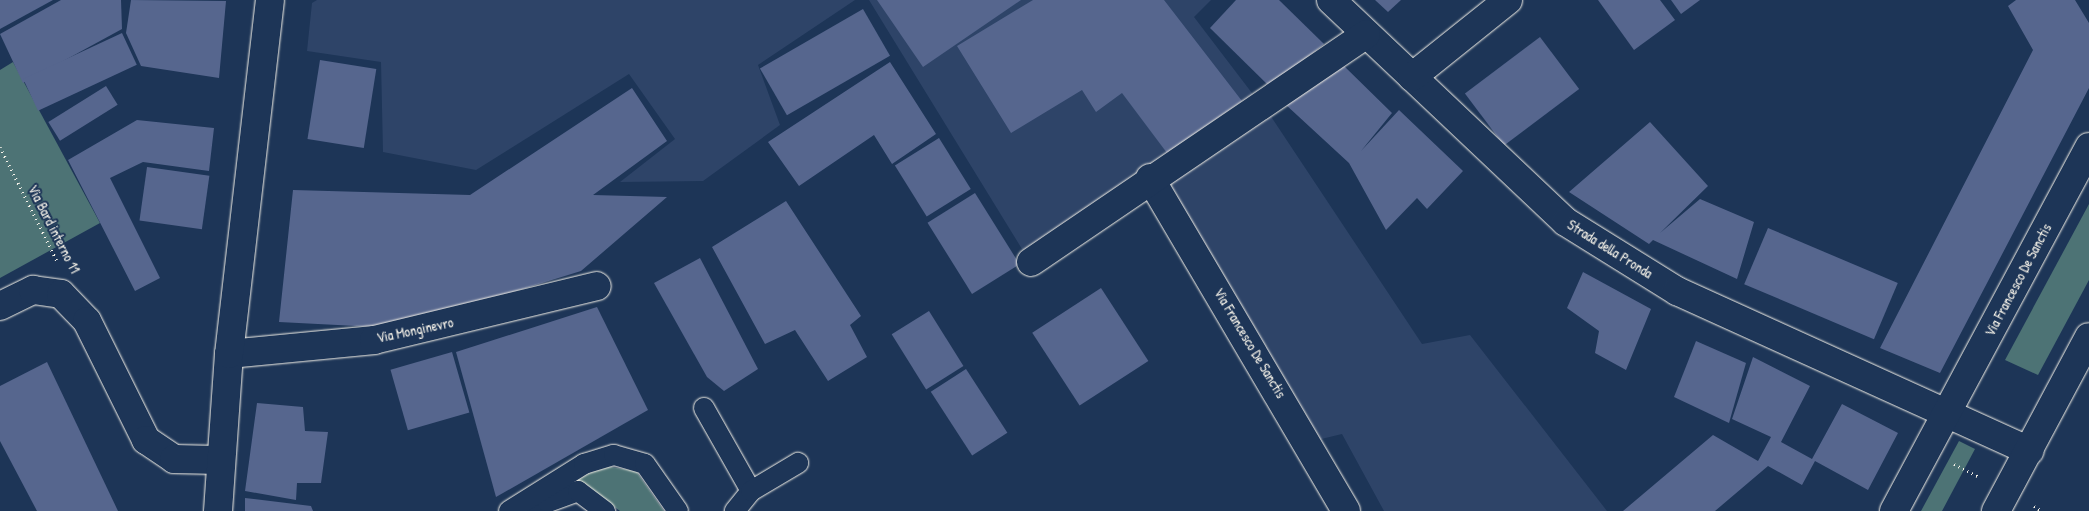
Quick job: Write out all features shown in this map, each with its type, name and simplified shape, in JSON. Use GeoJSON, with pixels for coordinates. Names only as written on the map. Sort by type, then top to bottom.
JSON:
{"type":"FeatureCollection","features":[{"type":"Feature","properties":{"kind":"street"},"geometry":{"type":"LineString","coordinates":[[218,511],[218,460],[270,0]]}},
{"type":"Feature","properties":{"kind":"street","name":"Strada della Pronda"},"geometry":{"type":"LineString","coordinates":[[1331,0],[1566,222],[1678,291],[1946,414]]}},
{"type":"Feature","properties":{"kind":"street"},"geometry":{"type":"LineString","coordinates":[[1412,76],[1508,0]]}},
{"type":"Feature","properties":{"kind":"street"},"geometry":{"type":"LineString","coordinates":[[1031,262],[1150,178],[1366,34]]}},
{"type":"Feature","properties":{"kind":"street","name":"Via Francesco De Sanctis"},"geometry":{"type":"LineString","coordinates":[[1894,511],[2089,146]]}},
{"type":"Feature","properties":{"kind":"street","name":"Via Francesco De Sanctis"},"geometry":{"type":"LineString","coordinates":[[1150,178],[1346,511]]}},
{"type":"Feature","properties":{"kind":"street","name":"Via Monginevro"},"geometry":{"type":"LineString","coordinates":[[229,354],[374,340],[597,286]]}},
{"type":"Feature","properties":{"kind":"street"},"geometry":{"type":"LineString","coordinates":[[0,306],[33,290],[61,294],[87,321],[146,440],[174,459],[218,460]]}},
{"type":"Feature","properties":{"kind":"street"},"geometry":{"type":"LineString","coordinates":[[2001,501],[2089,337]]}},
{"type":"Feature","properties":{"kind":"street"},"geometry":{"type":"LineString","coordinates":[[1946,414],[2029,451]]}},
{"type":"Feature","properties":{"kind":"lane"},"geometry":{"type":"LineString","coordinates":[[704,408],[751,491]]}},
{"type":"Feature","properties":{"kind":"lane"},"geometry":{"type":"LineString","coordinates":[[516,506],[584,464],[614,455],[645,464],[678,511]]}},
{"type":"Feature","properties":{"kind":"lane"},"geometry":{"type":"LineString","coordinates":[[735,511],[751,491],[798,463]]}},
{"type":"Feature","properties":{"kind":"lane"},"geometry":{"type":"LineString","coordinates":[[516,506],[548,502],[578,491],[606,511]]}},
{"type":"Feature","properties":{"kind":"path","name":"Via Bard interno 11"},"geometry":{"type":"LineString","coordinates":[[0,147],[61,269],[8,164]]}},
{"type":"Feature","properties":{"kind":"path"},"geometry":{"type":"LineString","coordinates":[[1928,450],[2001,501],[2042,511]]}},
{"type":"Feature","properties":{"kind":"shaded area"},"geometry":{"type":"Polygon","coordinates":[[[317,0],[855,0],[758,65],[780,125],[703,181],[620,182],[675,139],[629,74],[476,170],[383,152],[381,62],[307,51],[312,3],[317,0]]]}},
{"type":"Feature","properties":{"kind":"shaded area"},"geometry":{"type":"Polygon","coordinates":[[[869,0],[1211,0],[1194,17],[1255,97],[1025,254],[869,0]]]}},
{"type":"Feature","properties":{"kind":"shaded area"},"geometry":{"type":"Polygon","coordinates":[[[1268,112],[1422,344],[1470,335],[1607,511],[1384,511],[1342,434],[1317,440],[1161,184],[1268,112]]]}},
{"type":"Feature","properties":{"kind":"green space"},"geometry":{"type":"Polygon","coordinates":[[[13,62],[100,223],[0,278],[0,70],[13,62]]]}},
{"type":"Feature","properties":{"kind":"green space"},"geometry":{"type":"Polygon","coordinates":[[[2089,204],[2089,280],[2038,375],[2005,360],[2089,204]]]}},
{"type":"Feature","properties":{"kind":"green space"},"geometry":{"type":"Polygon","coordinates":[[[1959,441],[1975,449],[1942,511],[1921,511],[1959,441]]]}},
{"type":"Feature","properties":{"kind":"green space"},"geometry":{"type":"Polygon","coordinates":[[[605,466],[636,471],[664,511],[620,511],[576,479],[605,466]]]}},
{"type":"Feature","properties":{"kind":"building"},"geometry":{"type":"Polygon","coordinates":[[[0,0],[53,0],[0,29],[0,0]]]}},
{"type":"Feature","properties":{"kind":"building"},"geometry":{"type":"Polygon","coordinates":[[[61,0],[121,0],[122,29],[23,83],[0,34],[61,0]]]}},
{"type":"Feature","properties":{"kind":"building"},"geometry":{"type":"Polygon","coordinates":[[[131,0],[226,1],[219,78],[141,66],[126,33],[131,0]]]}},
{"type":"Feature","properties":{"kind":"building"},"geometry":{"type":"Polygon","coordinates":[[[877,0],[1021,0],[923,67],[877,0]]]}},
{"type":"Feature","properties":{"kind":"building"},"geometry":{"type":"Polygon","coordinates":[[[1033,0],[1164,0],[1242,101],[1167,153],[1122,93],[1096,112],[1082,90],[1011,133],[957,46],[1033,0]]]}},
{"type":"Feature","properties":{"kind":"building"},"geometry":{"type":"Polygon","coordinates":[[[1236,0],[1279,0],[1324,44],[1270,87],[1210,28],[1236,0]]]}},
{"type":"Feature","properties":{"kind":"building"},"geometry":{"type":"Polygon","coordinates":[[[1375,0],[1401,0],[1388,12],[1375,0]]]}},
{"type":"Feature","properties":{"kind":"building"},"geometry":{"type":"Polygon","coordinates":[[[1598,0],[1660,0],[1675,20],[1634,50],[1598,0]]]}},
{"type":"Feature","properties":{"kind":"building"},"geometry":{"type":"Polygon","coordinates":[[[1671,0],[1700,0],[1681,14],[1671,0]]]}},
{"type":"Feature","properties":{"kind":"building"},"geometry":{"type":"Polygon","coordinates":[[[2016,0],[2075,0],[2089,23],[2089,88],[1940,373],[1880,348],[2033,50],[2008,6],[2016,0]]]}},
{"type":"Feature","properties":{"kind":"building"},"geometry":{"type":"Polygon","coordinates":[[[863,9],[890,56],[787,115],[760,68],[863,9]]]}},
{"type":"Feature","properties":{"kind":"building"},"geometry":{"type":"Polygon","coordinates":[[[122,33],[137,65],[38,111],[23,79],[122,33]]]}},
{"type":"Feature","properties":{"kind":"building"},"geometry":{"type":"Polygon","coordinates":[[[1540,37],[1579,89],[1504,145],[1465,94],[1540,37]]]}},
{"type":"Feature","properties":{"kind":"building"},"geometry":{"type":"Polygon","coordinates":[[[320,60],[376,69],[364,148],[307,139],[320,60]]]}},
{"type":"Feature","properties":{"kind":"building"},"geometry":{"type":"Polygon","coordinates":[[[890,62],[936,134],[892,164],[874,135],[799,186],[768,142],[890,62]]]}},
{"type":"Feature","properties":{"kind":"building"},"geometry":{"type":"Polygon","coordinates":[[[1343,65],[1392,113],[1361,151],[1399,110],[1463,171],[1427,209],[1417,198],[1386,230],[1349,163],[1285,104],[1343,65]]]}},
{"type":"Feature","properties":{"kind":"building"},"geometry":{"type":"Polygon","coordinates":[[[106,86],[118,105],[60,141],[48,122],[106,86]]]}},
{"type":"Feature","properties":{"kind":"building"},"geometry":{"type":"Polygon","coordinates":[[[632,88],[667,141],[593,195],[667,197],[581,271],[396,328],[279,322],[293,190],[470,195],[632,88]]]}},
{"type":"Feature","properties":{"kind":"building"},"geometry":{"type":"Polygon","coordinates":[[[137,120],[214,128],[209,171],[143,162],[110,178],[160,278],[135,291],[68,160],[137,120]]]}},
{"type":"Feature","properties":{"kind":"building"},"geometry":{"type":"Polygon","coordinates":[[[1650,122],[1708,186],[1660,233],[1700,199],[1754,222],[1737,279],[1653,240],[1649,244],[1569,192],[1650,122]]]}},
{"type":"Feature","properties":{"kind":"building"},"geometry":{"type":"Polygon","coordinates":[[[939,138],[971,189],[927,216],[895,166],[939,138]]]}},
{"type":"Feature","properties":{"kind":"building"},"geometry":{"type":"Polygon","coordinates":[[[147,167],[209,176],[202,229],[139,220],[147,167]]]}},
{"type":"Feature","properties":{"kind":"building"},"geometry":{"type":"Polygon","coordinates":[[[975,193],[1020,264],[972,294],[928,223],[975,193]]]}},
{"type":"Feature","properties":{"kind":"building"},"geometry":{"type":"Polygon","coordinates":[[[786,201],[861,316],[850,325],[867,357],[828,381],[795,330],[765,344],[712,247],[786,201]]]}},
{"type":"Feature","properties":{"kind":"building"},"geometry":{"type":"Polygon","coordinates":[[[1768,228],[1898,283],[1874,339],[1744,284],[1768,228]]]}},
{"type":"Feature","properties":{"kind":"building"},"geometry":{"type":"Polygon","coordinates":[[[700,258],[758,369],[724,391],[707,377],[654,283],[700,258]]]}},
{"type":"Feature","properties":{"kind":"building"},"geometry":{"type":"Polygon","coordinates":[[[1583,272],[1651,309],[1626,370],[1595,353],[1599,331],[1567,308],[1583,272]]]}},
{"type":"Feature","properties":{"kind":"building"},"geometry":{"type":"Polygon","coordinates":[[[1101,288],[1148,361],[1080,406],[1032,333],[1101,288]]]}},
{"type":"Feature","properties":{"kind":"building"},"geometry":{"type":"Polygon","coordinates":[[[597,307],[648,410],[496,497],[456,352],[597,307]]]}},
{"type":"Feature","properties":{"kind":"building"},"geometry":{"type":"Polygon","coordinates":[[[929,311],[963,366],[926,389],[892,334],[929,311]]]}},
{"type":"Feature","properties":{"kind":"building"},"geometry":{"type":"Polygon","coordinates":[[[1696,341],[1746,363],[1729,423],[1674,397],[1696,341]]]}},
{"type":"Feature","properties":{"kind":"building"},"geometry":{"type":"Polygon","coordinates":[[[452,352],[469,413],[408,430],[390,370],[452,352]]]}},
{"type":"Feature","properties":{"kind":"building"},"geometry":{"type":"Polygon","coordinates":[[[1753,357],[1810,386],[1781,442],[1812,459],[1842,404],[1898,433],[1868,490],[1815,461],[1802,485],[1768,466],[1715,511],[1623,511],[1713,435],[1758,461],[1771,437],[1732,419],[1753,357]]]}},
{"type":"Feature","properties":{"kind":"building"},"geometry":{"type":"Polygon","coordinates":[[[47,362],[118,511],[37,511],[0,441],[0,386],[47,362]]]}},
{"type":"Feature","properties":{"kind":"building"},"geometry":{"type":"Polygon","coordinates":[[[966,369],[1007,433],[972,456],[931,392],[966,369]]]}},
{"type":"Feature","properties":{"kind":"building"},"geometry":{"type":"Polygon","coordinates":[[[257,403],[303,407],[305,431],[328,432],[321,483],[297,483],[296,500],[245,491],[257,403]]]}},
{"type":"Feature","properties":{"kind":"building"},"geometry":{"type":"Polygon","coordinates":[[[245,498],[311,506],[313,511],[245,511],[245,498]]]}}]}
